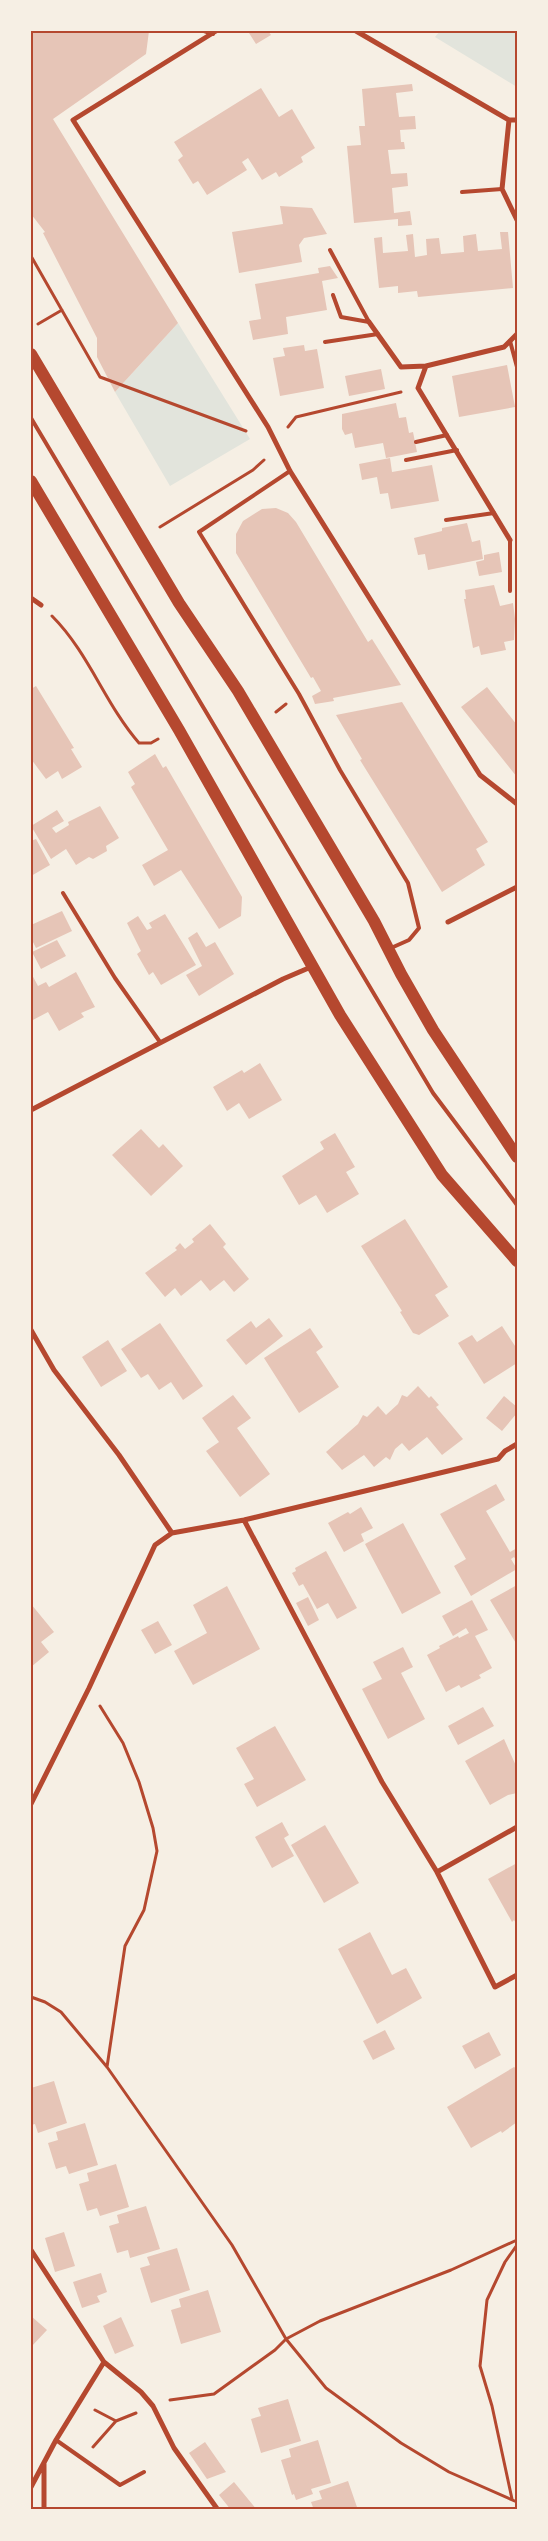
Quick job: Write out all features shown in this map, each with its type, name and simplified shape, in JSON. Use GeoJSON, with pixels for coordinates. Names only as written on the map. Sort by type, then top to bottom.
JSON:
{"type":"FeatureCollection","features":[{"type":"Feature","properties":{"kind":"main road"},"geometry":{"type":"LineString","coordinates":[[31,354],[178,603],[238,691],[433,1030],[517,1157]]}},
{"type":"Feature","properties":{"kind":"main road"},"geometry":{"type":"LineString","coordinates":[[31,481],[179,730],[311,967],[442,1174],[517,1261]]}},
{"type":"Feature","properties":{"kind":"street"},"geometry":{"type":"LineString","coordinates":[[356,31],[508,120],[517,120]]}},
{"type":"Feature","properties":{"kind":"street"},"geometry":{"type":"LineString","coordinates":[[215,33],[73,120],[268,427],[290,471],[480,775],[517,804]]}},
{"type":"Feature","properties":{"kind":"street"},"geometry":{"type":"LineString","coordinates":[[508,120],[502,189],[517,220]]}},
{"type":"Feature","properties":{"kind":"street"},"geometry":{"type":"LineString","coordinates":[[369,322],[401,368],[426,366],[504,347],[517,334]]}},
{"type":"Feature","properties":{"kind":"street"},"geometry":{"type":"LineString","coordinates":[[426,366],[418,388],[510,540]]}},
{"type":"Feature","properties":{"kind":"street"},"geometry":{"type":"LineString","coordinates":[[31,598],[41,605]]}},
{"type":"Feature","properties":{"kind":"street"},"geometry":{"type":"LineString","coordinates":[[448,922],[517,887]]}},
{"type":"Feature","properties":{"kind":"street"},"geometry":{"type":"LineString","coordinates":[[31,1110],[283,979],[311,967]]}},
{"type":"Feature","properties":{"kind":"street"},"geometry":{"type":"LineString","coordinates":[[31,1330],[54,1370],[119,1455],[172,1533]]}},
{"type":"Feature","properties":{"kind":"street"},"geometry":{"type":"LineString","coordinates":[[31,1804],[89,1688],[155,1545],[172,1533],[244,1520],[498,1459],[505,1451],[517,1444]]}},
{"type":"Feature","properties":{"kind":"street"},"geometry":{"type":"LineString","coordinates":[[244,1520],[382,1782],[437,1872],[495,1987],[517,1975]]}},
{"type":"Feature","properties":{"kind":"street"},"geometry":{"type":"LineString","coordinates":[[437,1872],[517,1827]]}},
{"type":"Feature","properties":{"kind":"street"},"geometry":{"type":"LineString","coordinates":[[31,2250],[104,2362],[141,2392],[153,2406],[174,2448],[218,2510]]}},
{"type":"Feature","properties":{"kind":"street"},"geometry":{"type":"LineString","coordinates":[[31,2486],[56,2440],[104,2362]]}},
{"type":"Feature","properties":{"kind":"street"},"geometry":{"type":"LineString","coordinates":[[44,2461],[44,2510]]}},
{"type":"Feature","properties":{"kind":"lane"},"geometry":{"type":"LineString","coordinates":[[204,31],[215,33]]}},
{"type":"Feature","properties":{"kind":"lane"},"geometry":{"type":"LineString","coordinates":[[462,192],[502,189]]}},
{"type":"Feature","properties":{"kind":"lane"},"geometry":{"type":"LineString","coordinates":[[330,250],[369,322]]}},
{"type":"Feature","properties":{"kind":"lane"},"geometry":{"type":"LineString","coordinates":[[332,296],[341,317],[369,322]]}},
{"type":"Feature","properties":{"kind":"lane"},"geometry":{"type":"LineString","coordinates":[[325,342],[378,334]]}},
{"type":"Feature","properties":{"kind":"lane"},"geometry":{"type":"LineString","coordinates":[[510,341],[517,367]]}},
{"type":"Feature","properties":{"kind":"lane"},"geometry":{"type":"LineString","coordinates":[[31,418],[433,1093],[517,1205]]}},
{"type":"Feature","properties":{"kind":"lane"},"geometry":{"type":"LineString","coordinates":[[416,442],[447,435]]}},
{"type":"Feature","properties":{"kind":"lane"},"geometry":{"type":"LineString","coordinates":[[406,460],[457,450]]}},
{"type":"Feature","properties":{"kind":"lane"},"geometry":{"type":"LineString","coordinates":[[290,471],[199,532],[299,694],[340,770],[408,884],[420,928],[409,940],[388,949]]}},
{"type":"Feature","properties":{"kind":"lane"},"geometry":{"type":"LineString","coordinates":[[446,520],[494,513]]}},
{"type":"Feature","properties":{"kind":"lane"},"geometry":{"type":"LineString","coordinates":[[510,540],[510,591]]}},
{"type":"Feature","properties":{"kind":"lane"},"geometry":{"type":"LineString","coordinates":[[63,893],[115,978],[160,1042]]}},
{"type":"Feature","properties":{"kind":"lane"},"geometry":{"type":"LineString","coordinates":[[56,2440],[120,2485],[144,2472]]}},
{"type":"Feature","properties":{"kind":"path"},"geometry":{"type":"LineString","coordinates":[[31,256],[100,377],[246,431]]}},
{"type":"Feature","properties":{"kind":"path"},"geometry":{"type":"LineString","coordinates":[[38,324],[62,310]]}},
{"type":"Feature","properties":{"kind":"path"},"geometry":{"type":"LineString","coordinates":[[160,527],[253,470],[278,448],[296,417],[418,388]]}},
{"type":"Feature","properties":{"kind":"path"},"geometry":{"type":"LineString","coordinates":[[41,605],[70,635],[122,724],[139,743],[151,743],[158,739]]}},
{"type":"Feature","properties":{"kind":"path"},"geometry":{"type":"LineString","coordinates":[[89,1688],[122,1743],[139,1782],[153,1828],[157,1851],[144,1910],[125,1946],[107,2067]]}},
{"type":"Feature","properties":{"kind":"path"},"geometry":{"type":"LineString","coordinates":[[31,1997],[45,2002],[61,2012],[107,2067],[232,2246],[286,2339],[326,2388],[401,2443],[449,2472],[517,2502]]}},
{"type":"Feature","properties":{"kind":"path"},"geometry":{"type":"LineString","coordinates":[[85,2459],[98,2440],[116,2421],[166,2400],[214,2394],[275,2350],[286,2339],[350,2308],[451,2270],[517,2240]]}},
{"type":"Feature","properties":{"kind":"path"},"geometry":{"type":"LineString","coordinates":[[512,2499],[492,2406],[480,2366],[486,2300],[505,2262],[517,2245]]}},
{"type":"Feature","properties":{"kind":"path"},"geometry":{"type":"LineString","coordinates":[[80,2402],[116,2421]]}},
{"type":"Feature","properties":{"kind":"shaded area"},"geometry":{"type":"Polygon","coordinates":[[[440,31],[517,31],[517,87],[435,37],[440,31]]]}},
{"type":"Feature","properties":{"kind":"shaded area"},"geometry":{"type":"Polygon","coordinates":[[[178,323],[250,439],[170,486],[115,392],[178,323]]]}},
{"type":"Feature","properties":{"kind":"building"},"geometry":{"type":"Polygon","coordinates":[[[31,31],[149,31],[146,54],[53,119],[178,323],[115,392],[97,357],[97,338],[43,233],[45,232],[31,214],[31,31]]]}},
{"type":"Feature","properties":{"kind":"building"},"geometry":{"type":"Polygon","coordinates":[[[252,31],[268,31],[271,35],[256,44],[249,33],[252,31]]]}},
{"type":"Feature","properties":{"kind":"building"},"geometry":{"type":"Polygon","coordinates":[[[412,84],[413,91],[396,93],[399,117],[415,116],[416,129],[400,130],[401,142],[404,142],[405,149],[388,150],[391,174],[407,173],[408,186],[392,188],[394,213],[410,211],[412,225],[398,226],[398,219],[354,223],[347,146],[361,145],[359,126],[365,126],[362,89],[412,84]]]}},
{"type":"Feature","properties":{"kind":"building"},"geometry":{"type":"Polygon","coordinates":[[[261,88],[279,117],[292,109],[315,148],[301,157],[303,162],[279,177],[276,172],[262,180],[248,158],[242,162],[247,170],[207,195],[198,181],[193,184],[178,160],[183,156],[174,142],[261,88]]]}},
{"type":"Feature","properties":{"kind":"building"},"geometry":{"type":"Polygon","coordinates":[[[280,206],[312,208],[327,234],[304,238],[299,245],[302,262],[239,273],[232,232],[283,224],[280,206]]]}},
{"type":"Feature","properties":{"kind":"building"},"geometry":{"type":"Polygon","coordinates":[[[500,232],[508,232],[513,288],[418,297],[417,291],[398,293],[398,286],[379,288],[374,238],[382,237],[383,253],[408,251],[406,235],[413,234],[415,257],[427,255],[426,239],[439,238],[441,254],[464,252],[463,236],[476,234],[478,251],[502,249],[500,232]]]}},
{"type":"Feature","properties":{"kind":"building"},"geometry":{"type":"Polygon","coordinates":[[[330,266],[338,278],[322,281],[327,310],[286,317],[288,334],[253,340],[249,321],[261,319],[255,284],[319,273],[318,268],[330,266]]]}},
{"type":"Feature","properties":{"kind":"building"},"geometry":{"type":"Polygon","coordinates":[[[304,345],[305,351],[317,349],[324,388],[280,396],[273,358],[285,356],[283,348],[304,345]]]}},
{"type":"Feature","properties":{"kind":"building"},"geometry":{"type":"Polygon","coordinates":[[[507,365],[515,407],[459,417],[452,376],[507,365]]]}},
{"type":"Feature","properties":{"kind":"building"},"geometry":{"type":"Polygon","coordinates":[[[381,369],[385,389],[349,396],[345,376],[381,369]]]}},
{"type":"Feature","properties":{"kind":"building"},"geometry":{"type":"Polygon","coordinates":[[[396,403],[399,418],[406,417],[409,433],[413,432],[417,452],[386,458],[383,443],[355,448],[352,433],[345,435],[342,429],[342,414],[396,403]]]}},
{"type":"Feature","properties":{"kind":"building"},"geometry":{"type":"Polygon","coordinates":[[[390,458],[392,472],[432,465],[439,501],[391,509],[388,493],[380,494],[377,477],[362,480],[359,464],[390,458]]]}},
{"type":"Feature","properties":{"kind":"building"},"geometry":{"type":"Polygon","coordinates":[[[276,508],[288,513],[296,522],[368,642],[372,639],[401,685],[333,698],[334,701],[315,704],[312,696],[321,691],[313,677],[311,678],[236,553],[236,534],[243,521],[262,509],[276,508]]]}},
{"type":"Feature","properties":{"kind":"building"},"geometry":{"type":"Polygon","coordinates":[[[467,523],[472,542],[480,540],[483,559],[428,570],[425,554],[418,555],[414,538],[442,531],[442,528],[467,523]]]}},
{"type":"Feature","properties":{"kind":"building"},"geometry":{"type":"Polygon","coordinates":[[[499,552],[502,572],[479,576],[476,562],[484,560],[484,555],[499,552]]]}},
{"type":"Feature","properties":{"kind":"building"},"geometry":{"type":"Polygon","coordinates":[[[494,585],[500,606],[513,603],[515,619],[514,640],[504,642],[506,650],[481,655],[479,646],[473,648],[464,599],[466,599],[465,590],[494,585]]]}},
{"type":"Feature","properties":{"kind":"building"},"geometry":{"type":"Polygon","coordinates":[[[36,686],[74,748],[71,749],[82,767],[62,779],[58,771],[46,779],[31,759],[31,689],[36,686]]]}},
{"type":"Feature","properties":{"kind":"building"},"geometry":{"type":"Polygon","coordinates":[[[487,687],[517,725],[517,777],[461,707],[487,687]]]}},
{"type":"Feature","properties":{"kind":"building"},"geometry":{"type":"Polygon","coordinates":[[[402,702],[488,842],[476,849],[485,865],[442,892],[360,760],[362,759],[336,715],[402,702]]]}},
{"type":"Feature","properties":{"kind":"building"},"geometry":{"type":"Polygon","coordinates":[[[155,754],[163,768],[166,766],[242,897],[241,916],[219,929],[181,870],[154,886],[142,865],[168,850],[131,787],[135,784],[128,772],[155,754]]]}},
{"type":"Feature","properties":{"kind":"building"},"geometry":{"type":"Polygon","coordinates":[[[100,806],[119,838],[106,846],[107,851],[93,859],[89,857],[76,865],[66,849],[51,859],[31,826],[57,810],[64,821],[52,828],[56,833],[69,825],[68,822],[100,806]]]}},
{"type":"Feature","properties":{"kind":"building"},"geometry":{"type":"Polygon","coordinates":[[[36,839],[50,865],[31,876],[31,841],[36,839]]]}},
{"type":"Feature","properties":{"kind":"building"},"geometry":{"type":"Polygon","coordinates":[[[62,911],[72,931],[36,948],[31,938],[31,925],[62,911]]]}},
{"type":"Feature","properties":{"kind":"building"},"geometry":{"type":"Polygon","coordinates":[[[165,914],[196,965],[161,985],[153,972],[149,975],[137,954],[141,951],[127,923],[138,916],[147,930],[152,928],[149,923],[165,914]]]}},
{"type":"Feature","properties":{"kind":"building"},"geometry":{"type":"Polygon","coordinates":[[[197,932],[206,947],[215,942],[234,974],[199,996],[186,975],[202,966],[188,938],[197,932]]]}},
{"type":"Feature","properties":{"kind":"building"},"geometry":{"type":"Polygon","coordinates":[[[57,940],[66,956],[41,969],[32,952],[57,940]]]}},
{"type":"Feature","properties":{"kind":"building"},"geometry":{"type":"Polygon","coordinates":[[[76,972],[95,1007],[81,1013],[84,1017],[59,1031],[48,1012],[31,1021],[31,973],[38,986],[46,982],[49,987],[76,972]]]}},
{"type":"Feature","properties":{"kind":"building"},"geometry":{"type":"Polygon","coordinates":[[[260,1063],[282,1100],[249,1119],[239,1103],[227,1111],[213,1087],[242,1070],[244,1073],[260,1063]]]}},
{"type":"Feature","properties":{"kind":"building"},"geometry":{"type":"Polygon","coordinates":[[[141,1129],[159,1148],[163,1144],[183,1166],[151,1196],[112,1155],[141,1129]]]}},
{"type":"Feature","properties":{"kind":"building"},"geometry":{"type":"Polygon","coordinates":[[[335,1133],[355,1167],[346,1172],[359,1194],[327,1213],[316,1195],[299,1205],[282,1176],[324,1149],[320,1142],[335,1133]]]}},
{"type":"Feature","properties":{"kind":"building"},"geometry":{"type":"Polygon","coordinates":[[[405,1219],[448,1287],[435,1295],[449,1316],[419,1335],[413,1333],[400,1312],[402,1311],[361,1246],[405,1219]]]}},
{"type":"Feature","properties":{"kind":"building"},"geometry":{"type":"Polygon","coordinates":[[[210,1224],[226,1244],[223,1247],[249,1279],[234,1292],[224,1280],[210,1291],[201,1280],[181,1296],[175,1288],[165,1297],[145,1273],[177,1250],[175,1248],[180,1243],[185,1249],[194,1242],[192,1239],[210,1224]]]}},
{"type":"Feature","properties":{"kind":"building"},"geometry":{"type":"Polygon","coordinates":[[[269,1318],[283,1336],[246,1365],[226,1340],[251,1321],[256,1328],[269,1318]]]}},
{"type":"Feature","properties":{"kind":"building"},"geometry":{"type":"Polygon","coordinates":[[[160,1323],[203,1386],[183,1400],[171,1382],[159,1390],[148,1374],[141,1378],[121,1349],[160,1323]]]}},
{"type":"Feature","properties":{"kind":"building"},"geometry":{"type":"Polygon","coordinates":[[[502,1326],[517,1349],[517,1363],[484,1384],[458,1343],[472,1335],[477,1342],[502,1326]]]}},
{"type":"Feature","properties":{"kind":"building"},"geometry":{"type":"Polygon","coordinates":[[[310,1328],[323,1347],[316,1352],[339,1387],[299,1413],[264,1358],[310,1328]]]}},
{"type":"Feature","properties":{"kind":"building"},"geometry":{"type":"Polygon","coordinates":[[[108,1340],[127,1371],[101,1387],[82,1357],[108,1340]]]}},
{"type":"Feature","properties":{"kind":"building"},"geometry":{"type":"Polygon","coordinates":[[[418,1386],[429,1398],[431,1396],[439,1405],[436,1407],[463,1439],[442,1455],[427,1437],[409,1451],[402,1443],[395,1449],[390,1460],[386,1457],[374,1467],[364,1455],[342,1470],[326,1452],[358,1424],[363,1415],[367,1417],[378,1406],[386,1415],[398,1404],[402,1395],[407,1397],[418,1386]]]}},
{"type":"Feature","properties":{"kind":"building"},"geometry":{"type":"Polygon","coordinates":[[[233,1395],[251,1418],[237,1428],[270,1474],[240,1497],[206,1451],[219,1442],[202,1418],[233,1395]]]}},
{"type":"Feature","properties":{"kind":"building"},"geometry":{"type":"Polygon","coordinates":[[[504,1396],[517,1407],[517,1413],[502,1431],[486,1418],[504,1396]]]}},
{"type":"Feature","properties":{"kind":"building"},"geometry":{"type":"Polygon","coordinates":[[[496,1484],[505,1500],[486,1511],[510,1552],[517,1548],[517,1561],[514,1557],[511,1559],[517,1569],[471,1596],[454,1566],[466,1559],[440,1514],[496,1484]]]}},
{"type":"Feature","properties":{"kind":"building"},"geometry":{"type":"Polygon","coordinates":[[[361,1507],[373,1528],[361,1534],[364,1541],[344,1552],[328,1523],[361,1507]]]}},
{"type":"Feature","properties":{"kind":"building"},"geometry":{"type":"Polygon","coordinates":[[[403,1523],[441,1593],[402,1614],[365,1544],[403,1523]]]}},
{"type":"Feature","properties":{"kind":"building"},"geometry":{"type":"Polygon","coordinates":[[[326,1551],[357,1608],[337,1619],[328,1603],[317,1609],[303,1584],[299,1586],[292,1573],[296,1571],[295,1568],[326,1551]]]}},
{"type":"Feature","properties":{"kind":"building"},"geometry":{"type":"Polygon","coordinates":[[[517,1585],[517,1645],[490,1600],[517,1585]]]}},
{"type":"Feature","properties":{"kind":"building"},"geometry":{"type":"Polygon","coordinates":[[[227,1586],[260,1649],[193,1685],[174,1651],[207,1633],[193,1605],[227,1586]]]}},
{"type":"Feature","properties":{"kind":"building"},"geometry":{"type":"Polygon","coordinates":[[[308,1597],[319,1620],[308,1626],[296,1603],[308,1597]]]}},
{"type":"Feature","properties":{"kind":"building"},"geometry":{"type":"Polygon","coordinates":[[[472,1600],[488,1630],[475,1636],[492,1668],[479,1675],[481,1678],[461,1688],[459,1685],[446,1692],[427,1655],[458,1636],[459,1638],[469,1633],[466,1628],[453,1636],[442,1616],[472,1600]]]}},
{"type":"Feature","properties":{"kind":"building"},"geometry":{"type":"Polygon","coordinates":[[[31,1604],[54,1632],[41,1642],[49,1652],[31,1667],[31,1604]]]}},
{"type":"Feature","properties":{"kind":"building"},"geometry":{"type":"Polygon","coordinates":[[[158,1621],[172,1645],[155,1654],[141,1630],[158,1621]]]}},
{"type":"Feature","properties":{"kind":"building"},"geometry":{"type":"Polygon","coordinates":[[[403,1647],[413,1667],[401,1673],[425,1719],[388,1739],[362,1689],[382,1679],[373,1662],[403,1647]]]}},
{"type":"Feature","properties":{"kind":"building"},"geometry":{"type":"Polygon","coordinates":[[[483,1707],[494,1726],[458,1745],[448,1726],[483,1707]]]}},
{"type":"Feature","properties":{"kind":"building"},"geometry":{"type":"Polygon","coordinates":[[[275,1726],[306,1780],[257,1807],[244,1784],[254,1779],[236,1748],[275,1726]]]}},
{"type":"Feature","properties":{"kind":"building"},"geometry":{"type":"Polygon","coordinates":[[[504,1739],[517,1768],[517,1793],[508,1795],[490,1805],[465,1761],[504,1739]]]}},
{"type":"Feature","properties":{"kind":"building"},"geometry":{"type":"Polygon","coordinates":[[[282,1822],[289,1835],[284,1838],[294,1856],[272,1868],[255,1837],[282,1822]]]}},
{"type":"Feature","properties":{"kind":"building"},"geometry":{"type":"Polygon","coordinates":[[[325,1825],[359,1883],[324,1903],[291,1845],[325,1825]]]}},
{"type":"Feature","properties":{"kind":"building"},"geometry":{"type":"Polygon","coordinates":[[[517,1863],[517,1925],[514,1920],[512,1922],[488,1879],[517,1863]]]}},
{"type":"Feature","properties":{"kind":"building"},"geometry":{"type":"Polygon","coordinates":[[[370,1932],[392,1975],[406,1968],[422,1998],[377,2024],[338,1949],[370,1932]]]}},
{"type":"Feature","properties":{"kind":"building"},"geometry":{"type":"Polygon","coordinates":[[[385,2030],[395,2049],[373,2060],[363,2041],[385,2030]]]}},
{"type":"Feature","properties":{"kind":"building"},"geometry":{"type":"Polygon","coordinates":[[[489,2032],[501,2055],[475,2069],[462,2046],[489,2032]]]}},
{"type":"Feature","properties":{"kind":"building"},"geometry":{"type":"Polygon","coordinates":[[[514,2067],[517,2069],[517,2122],[502,2133],[501,2131],[471,2148],[447,2107],[514,2067]]]}},
{"type":"Feature","properties":{"kind":"building"},"geometry":{"type":"Polygon","coordinates":[[[54,2081],[67,2123],[38,2133],[35,2124],[31,2125],[31,2088],[54,2081]]]}},
{"type":"Feature","properties":{"kind":"building"},"geometry":{"type":"Polygon","coordinates":[[[85,2123],[98,2165],[69,2174],[66,2166],[56,2169],[48,2143],[58,2140],[56,2132],[85,2123]]]}},
{"type":"Feature","properties":{"kind":"building"},"geometry":{"type":"Polygon","coordinates":[[[116,2164],[129,2207],[100,2216],[97,2208],[87,2211],[79,2184],[89,2181],[87,2173],[116,2164]]]}},
{"type":"Feature","properties":{"kind":"building"},"geometry":{"type":"Polygon","coordinates":[[[146,2206],[160,2249],[130,2258],[128,2250],[117,2253],[109,2226],[119,2223],[117,2215],[146,2206]]]}},
{"type":"Feature","properties":{"kind":"building"},"geometry":{"type":"Polygon","coordinates":[[[64,2232],[75,2266],[55,2272],[45,2238],[64,2232]]]}},
{"type":"Feature","properties":{"kind":"building"},"geometry":{"type":"Polygon","coordinates":[[[177,2248],[190,2290],[151,2303],[140,2268],[150,2265],[147,2257],[177,2248]]]}},
{"type":"Feature","properties":{"kind":"building"},"geometry":{"type":"Polygon","coordinates":[[[101,2273],[107,2292],[97,2296],[100,2302],[82,2308],[73,2282],[101,2273]]]}},
{"type":"Feature","properties":{"kind":"building"},"geometry":{"type":"Polygon","coordinates":[[[208,2290],[221,2332],[181,2344],[171,2310],[181,2307],[179,2299],[208,2290]]]}},
{"type":"Feature","properties":{"kind":"building"},"geometry":{"type":"Polygon","coordinates":[[[31,2316],[47,2330],[31,2347],[31,2316]]]}},
{"type":"Feature","properties":{"kind":"building"},"geometry":{"type":"Polygon","coordinates":[[[121,2317],[134,2346],[115,2354],[103,2326],[121,2317]]]}},
{"type":"Feature","properties":{"kind":"building"},"geometry":{"type":"Polygon","coordinates":[[[288,2399],[301,2441],[261,2453],[251,2419],[261,2416],[258,2408],[288,2399]]]}},
{"type":"Feature","properties":{"kind":"building"},"geometry":{"type":"Polygon","coordinates":[[[318,2440],[331,2483],[311,2489],[313,2494],[296,2500],[294,2494],[292,2495],[281,2460],[291,2457],[289,2449],[318,2440]]]}},
{"type":"Feature","properties":{"kind":"building"},"geometry":{"type":"Polygon","coordinates":[[[205,2442],[226,2472],[207,2479],[189,2453],[205,2442]]]}},
{"type":"Feature","properties":{"kind":"building"},"geometry":{"type":"Polygon","coordinates":[[[348,2481],[358,2510],[314,2510],[311,2502],[322,2499],[319,2491],[348,2481]]]}},
{"type":"Feature","properties":{"kind":"building"},"geometry":{"type":"Polygon","coordinates":[[[234,2482],[257,2510],[231,2510],[219,2495],[234,2482]]]}}]}
